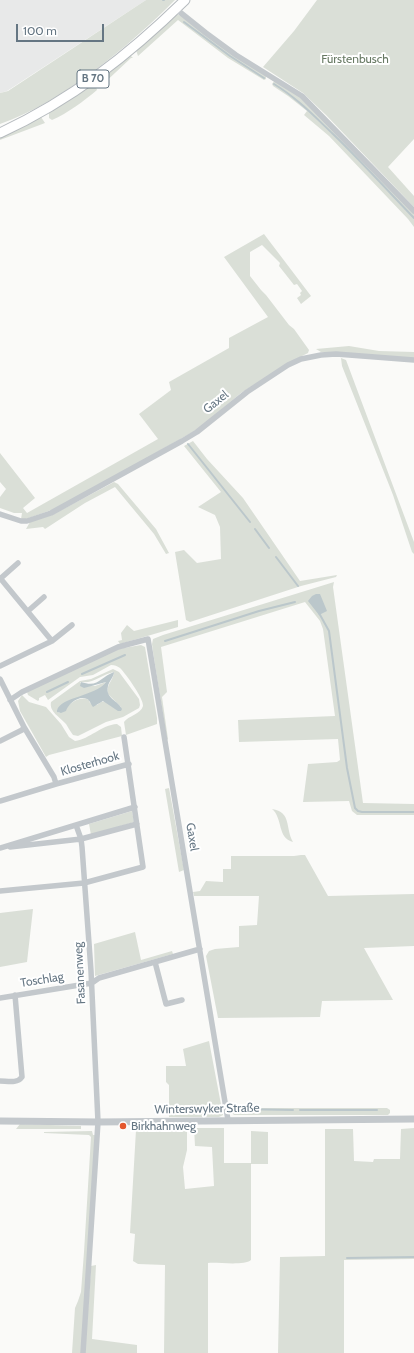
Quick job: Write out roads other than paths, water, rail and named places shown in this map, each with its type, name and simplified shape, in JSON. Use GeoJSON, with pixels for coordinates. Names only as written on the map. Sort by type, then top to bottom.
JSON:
{"type":"FeatureCollection","features":[{"type":"Feature","properties":{"kind":"main road","name":"B 70"},"geometry":{"type":"LineString","coordinates":[[0,133],[44,111],[98,76],[185,0]]}},
{"type":"Feature","properties":{"kind":"street"},"geometry":{"type":"LineString","coordinates":[[176,9],[206,34],[236,55],[302,96],[414,211]]}},
{"type":"Feature","properties":{"kind":"street","name":"Gaxel"},"geometry":{"type":"LineString","coordinates":[[0,514],[21,521],[27,521],[58,510],[182,442],[197,432],[247,392],[288,365],[301,359],[336,354],[414,360]]}},
{"type":"Feature","properties":{"kind":"street"},"geometry":{"type":"LineString","coordinates":[[18,563],[0,578],[52,641]]}},
{"type":"Feature","properties":{"kind":"street"},"geometry":{"type":"LineString","coordinates":[[28,611],[44,597]]}},
{"type":"Feature","properties":{"kind":"street"},"geometry":{"type":"LineString","coordinates":[[0,666],[52,641],[72,625]]}},
{"type":"Feature","properties":{"kind":"street","name":"Gaxel"},"geometry":{"type":"LineString","coordinates":[[10,700],[22,692],[118,648],[148,638],[228,1120]]}},
{"type":"Feature","properties":{"kind":"street"},"geometry":{"type":"LineString","coordinates":[[0,679],[24,727],[56,784]]}},
{"type":"Feature","properties":{"kind":"street"},"geometry":{"type":"LineString","coordinates":[[0,742],[22,730],[24,727]]}},
{"type":"Feature","properties":{"kind":"street","name":"Klosterhook"},"geometry":{"type":"LineString","coordinates":[[84,883],[143,867],[124,737]]}},
{"type":"Feature","properties":{"kind":"street","name":"Klosterhook"},"geometry":{"type":"LineString","coordinates":[[0,801],[129,764]]}},
{"type":"Feature","properties":{"kind":"street"},"geometry":{"type":"LineString","coordinates":[[135,807],[0,848],[82,840],[137,824]]}},
{"type":"Feature","properties":{"kind":"street","name":"Fasanenweg"},"geometry":{"type":"LineString","coordinates":[[76,825],[82,840],[92,983],[98,1122]]}},
{"type":"Feature","properties":{"kind":"street"},"geometry":{"type":"LineString","coordinates":[[0,891],[84,883]]}},
{"type":"Feature","properties":{"kind":"street","name":"Toschlag"},"geometry":{"type":"LineString","coordinates":[[0,998],[92,983],[99,978],[200,949]]}},
{"type":"Feature","properties":{"kind":"street"},"geometry":{"type":"LineString","coordinates":[[155,962],[166,1004],[182,1000]]}},
{"type":"Feature","properties":{"kind":"street"},"geometry":{"type":"LineString","coordinates":[[0,1081],[17,1081],[22,1077],[15,995]]}},
{"type":"Feature","properties":{"kind":"street","name":"Winterswyker Straße"},"geometry":{"type":"LineString","coordinates":[[0,1121],[98,1122],[414,1119]]}},
{"type":"Feature","properties":{"kind":"street"},"geometry":{"type":"LineString","coordinates":[[82,1353],[98,1122]]}},
{"type":"Feature","properties":{"kind":"waterway"},"geometry":{"type":"LineString","coordinates":[[184,22],[230,56],[264,78]]}},
{"type":"Feature","properties":{"kind":"waterway"},"geometry":{"type":"LineString","coordinates":[[274,84],[298,101],[319,121],[354,155],[414,218]]}},
{"type":"Feature","properties":{"kind":"waterway"},"geometry":{"type":"LineString","coordinates":[[188,444],[250,522]]}},
{"type":"Feature","properties":{"kind":"waterway"},"geometry":{"type":"LineString","coordinates":[[255,529],[269,548]]}},
{"type":"Feature","properties":{"kind":"waterway"},"geometry":{"type":"LineString","coordinates":[[276,557],[298,586]]}},
{"type":"Feature","properties":{"kind":"waterway"},"geometry":{"type":"LineString","coordinates":[[165,641],[259,611],[295,602]]}},
{"type":"Feature","properties":{"kind":"waterway"},"geometry":{"type":"LineString","coordinates":[[319,613],[329,631],[347,768],[355,808],[362,812],[414,812]]}},
{"type":"Feature","properties":{"kind":"waterway"},"geometry":{"type":"LineString","coordinates":[[82,674],[125,655]]}},
{"type":"Feature","properties":{"kind":"waterway"},"geometry":{"type":"LineString","coordinates":[[47,692],[68,682]]}},
{"type":"Feature","properties":{"kind":"waterway"},"geometry":{"type":"LineString","coordinates":[[237,1109],[293,1110]]}},
{"type":"Feature","properties":{"kind":"waterway"},"geometry":{"type":"LineString","coordinates":[[300,1110],[377,1110]]}},
{"type":"Feature","properties":{"kind":"waterway"},"geometry":{"type":"LineString","coordinates":[[347,1258],[414,1257]]}},
{"type":"Feature","properties":{"kind":"place","name":"Birkhahnweg"},"geometry":{"type":"Point","coordinates":[123,1126]}},
{"type":"Feature","properties":{"kind":"park label","name":"Fürstenbusch"},"geometry":{"type":"Point","coordinates":[355,59]}}]}
